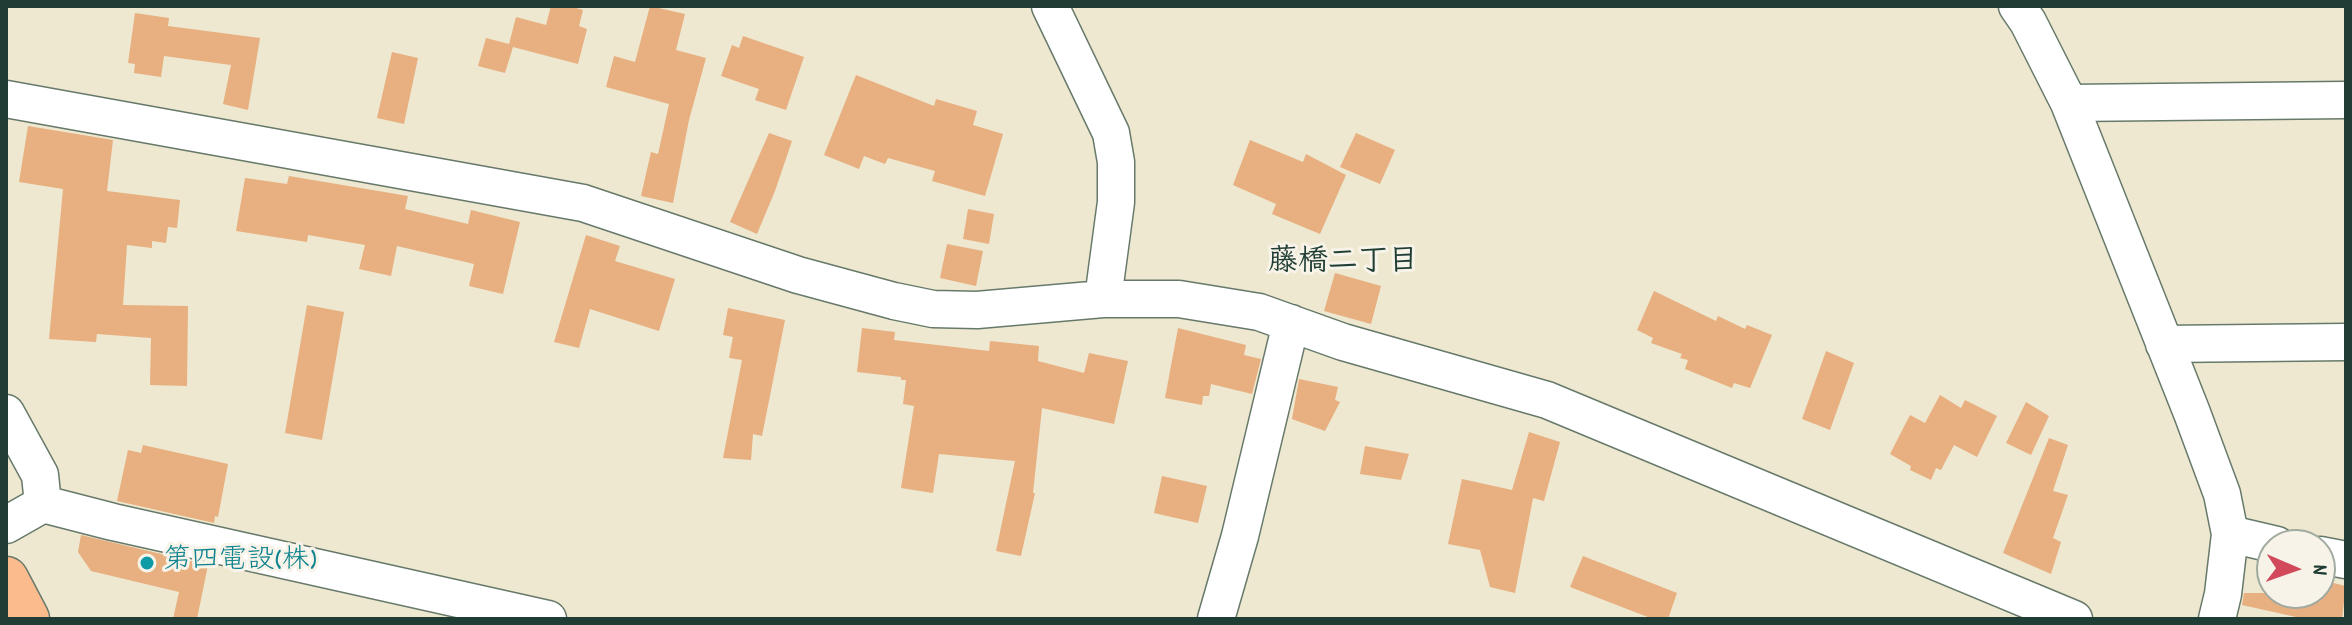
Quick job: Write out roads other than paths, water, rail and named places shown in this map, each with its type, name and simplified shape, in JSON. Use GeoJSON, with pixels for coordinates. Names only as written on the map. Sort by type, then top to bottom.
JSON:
{"type":"FeatureCollection","features":[{"type":"Feature","properties":{"kind":"main road"},"geometry":{"type":"LineString","coordinates":[[6,579],[27,619]]}},
{"type":"Feature","properties":{"kind":"street"},"geometry":{"type":"LineString","coordinates":[[1050,6],[1111,133],[1116,162],[1116,202],[1103,299]]}},
{"type":"Feature","properties":{"kind":"street"},"geometry":{"type":"LineString","coordinates":[[2017,6],[2069,103],[2222,494],[2230,534],[2217,619]]}},
{"type":"Feature","properties":{"kind":"street"},"geometry":{"type":"LineString","coordinates":[[6,99],[583,203],[798,275],[933,309],[977,310],[1103,299],[1179,299],[1259,312],[1343,342],[1547,400],[2074,619]]}},
{"type":"Feature","properties":{"kind":"street"},"geometry":{"type":"LineString","coordinates":[[2069,103],[2346,100]]}},
{"type":"Feature","properties":{"kind":"street"},"geometry":{"type":"LineString","coordinates":[[1216,619],[1240,536],[1291,323]]}},
{"type":"Feature","properties":{"kind":"street"},"geometry":{"type":"LineString","coordinates":[[2164,344],[2346,342]]}},
{"type":"Feature","properties":{"kind":"street"},"geometry":{"type":"LineString","coordinates":[[6,413],[40,475],[43,504]]}},
{"type":"Feature","properties":{"kind":"street"},"geometry":{"type":"LineString","coordinates":[[6,525],[43,504],[175,537],[548,619]]}},
{"type":"Feature","properties":{"kind":"street"},"geometry":{"type":"LineString","coordinates":[[2230,534],[2256,540]]}},
{"type":"Feature","properties":{"kind":"place","name":"第四電設(株)"},"geometry":{"type":"Point","coordinates":[147,563]}},
{"type":"Feature","properties":{"kind":"district","name":"藤橋二丁目"},"geometry":{"type":"Point","coordinates":[1343,265]}}]}
